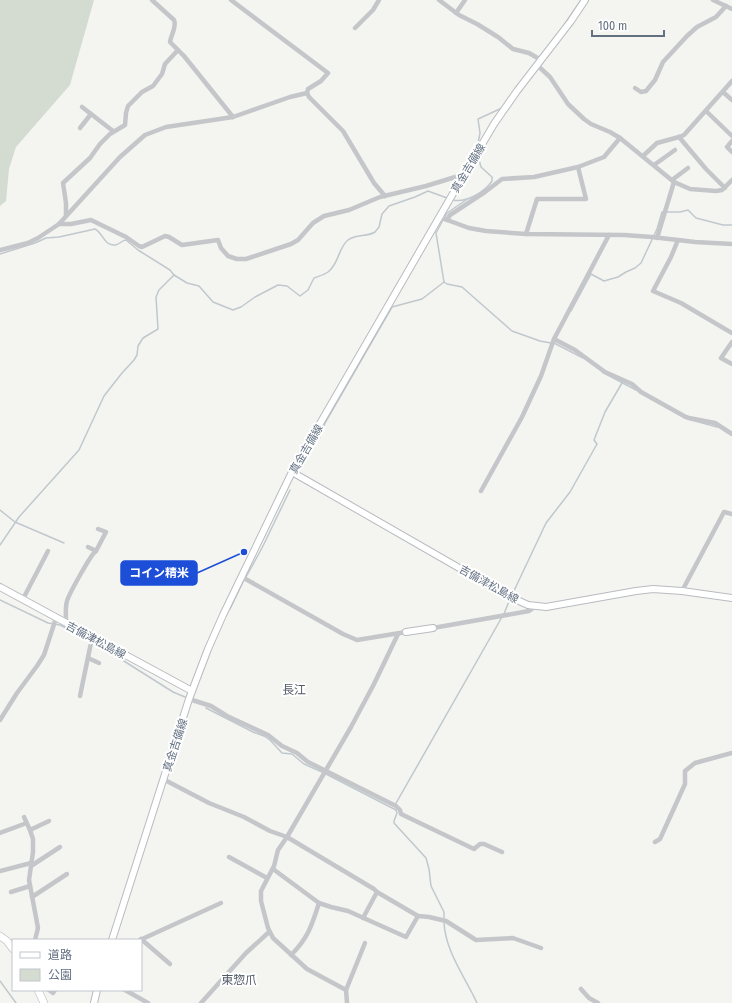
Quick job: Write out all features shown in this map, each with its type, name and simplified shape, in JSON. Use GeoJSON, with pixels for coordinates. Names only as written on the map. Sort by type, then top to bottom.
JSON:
{"type":"FeatureCollection","features":[{"type":"Feature","properties":{"kind":"highway"},"geometry":{"type":"LineString","coordinates":[[0,936],[7,941],[12,948]]}},
{"type":"Feature","properties":{"kind":"highway"},"geometry":{"type":"LineString","coordinates":[[38,991],[44,1003]]}},
{"type":"Feature","properties":{"kind":"main road","name":"真金吉備線"},"geometry":{"type":"LineString","coordinates":[[112,939],[189,700],[208,649],[292,472],[444,218],[449,199],[474,157],[498,119],[539,60],[571,21],[585,0]]}},
{"type":"Feature","properties":{"kind":"main road","name":"吉備津松島線"},"geometry":{"type":"LineString","coordinates":[[292,472],[520,602],[546,607],[645,590],[660,589],[732,598]]}},
{"type":"Feature","properties":{"kind":"main road","name":"吉備津松島線"},"geometry":{"type":"LineString","coordinates":[[0,587],[192,692]]}},
{"type":"Feature","properties":{"kind":"main road"},"geometry":{"type":"LineString","coordinates":[[406,632],[433,628]]}},
{"type":"Feature","properties":{"kind":"main road"},"geometry":{"type":"LineString","coordinates":[[94,1003],[97,991]]}},
{"type":"Feature","properties":{"kind":"street"},"geometry":{"type":"LineString","coordinates":[[152,0],[174,20],[175,28],[170,38],[170,42],[234,117]]}},
{"type":"Feature","properties":{"kind":"street"},"geometry":{"type":"LineString","coordinates":[[0,250],[28,243],[59,224],[120,157],[145,135],[166,127],[234,117],[290,97],[307,93],[308,89],[321,81],[328,73],[231,0]]}},
{"type":"Feature","properties":{"kind":"street"},"geometry":{"type":"LineString","coordinates":[[355,28],[373,10],[379,0]]}},
{"type":"Feature","properties":{"kind":"street"},"geometry":{"type":"LineString","coordinates":[[439,0],[456,13],[498,37],[513,49],[539,60],[574,111],[591,124],[620,138],[673,181],[693,190],[716,191],[724,188],[732,180]]}},
{"type":"Feature","properties":{"kind":"street"},"geometry":{"type":"LineString","coordinates":[[456,13],[465,0]]}},
{"type":"Feature","properties":{"kind":"street"},"geometry":{"type":"LineString","coordinates":[[713,0],[732,9]]}},
{"type":"Feature","properties":{"kind":"street"},"geometry":{"type":"LineString","coordinates":[[635,88],[640,92],[646,91],[655,80],[663,62],[687,36],[700,26],[716,17],[726,6]]}},
{"type":"Feature","properties":{"kind":"street"},"geometry":{"type":"LineString","coordinates":[[66,217],[62,183],[86,162],[100,144],[113,132],[125,125],[128,106],[142,92],[153,86],[162,74],[165,64],[178,50]]}},
{"type":"Feature","properties":{"kind":"street"},"geometry":{"type":"LineString","coordinates":[[643,156],[657,143],[679,137],[687,132],[732,81]]}},
{"type":"Feature","properties":{"kind":"street"},"geometry":{"type":"LineString","coordinates":[[723,92],[732,100]]}},
{"type":"Feature","properties":{"kind":"street"},"geometry":{"type":"LineString","coordinates":[[307,93],[309,97],[343,131],[374,183],[385,196]]}},
{"type":"Feature","properties":{"kind":"street"},"geometry":{"type":"LineString","coordinates":[[82,107],[113,132]]}},
{"type":"Feature","properties":{"kind":"street"},"geometry":{"type":"LineString","coordinates":[[706,111],[732,136]]}},
{"type":"Feature","properties":{"kind":"street"},"geometry":{"type":"LineString","coordinates":[[80,128],[91,114]]}},
{"type":"Feature","properties":{"kind":"street"},"geometry":{"type":"LineString","coordinates":[[679,137],[724,188]]}},
{"type":"Feature","properties":{"kind":"street"},"geometry":{"type":"LineString","coordinates":[[444,218],[486,192],[502,179],[534,176],[578,167],[604,157],[620,138]]}},
{"type":"Feature","properties":{"kind":"street"},"geometry":{"type":"LineString","coordinates":[[732,142],[727,147],[732,152]]}},
{"type":"Feature","properties":{"kind":"street"},"geometry":{"type":"LineString","coordinates":[[654,166],[675,150]]}},
{"type":"Feature","properties":{"kind":"street"},"geometry":{"type":"LineString","coordinates":[[526,234],[537,199],[586,199],[578,167]]}},
{"type":"Feature","properties":{"kind":"street"},"geometry":{"type":"LineString","coordinates":[[654,237],[665,211],[673,181],[688,168]]}},
{"type":"Feature","properties":{"kind":"street"},"geometry":{"type":"LineString","coordinates":[[59,224],[71,224],[91,220],[126,237],[142,247],[165,236],[182,244],[218,240],[221,248],[228,256],[241,260],[295,242],[303,236],[320,217],[349,210],[385,196],[426,186],[465,174]]}},
{"type":"Feature","properties":{"kind":"street"},"geometry":{"type":"LineString","coordinates":[[444,218],[476,230],[526,234],[654,237],[732,244]]}},
{"type":"Feature","properties":{"kind":"street"},"geometry":{"type":"LineString","coordinates":[[481,491],[508,443],[533,393],[554,341],[609,235]]}},
{"type":"Feature","properties":{"kind":"street"},"geometry":{"type":"LineString","coordinates":[[678,240],[671,258],[653,291],[681,303],[732,333]]}},
{"type":"Feature","properties":{"kind":"street"},"geometry":{"type":"LineString","coordinates":[[554,341],[591,361],[605,372],[632,384],[642,392],[684,416],[715,423],[732,434]]}},
{"type":"Feature","properties":{"kind":"street"},"geometry":{"type":"LineString","coordinates":[[732,342],[721,358],[732,364]]}},
{"type":"Feature","properties":{"kind":"street"},"geometry":{"type":"LineString","coordinates":[[682,591],[724,512],[732,514]]}},
{"type":"Feature","properties":{"kind":"street"},"geometry":{"type":"LineString","coordinates":[[66,624],[67,600],[87,562],[93,552],[96,551],[106,532],[98,529]]}},
{"type":"Feature","properties":{"kind":"street"},"geometry":{"type":"LineString","coordinates":[[88,547],[96,551]]}},
{"type":"Feature","properties":{"kind":"street"},"geometry":{"type":"LineString","coordinates":[[23,599],[48,551]]}},
{"type":"Feature","properties":{"kind":"street"},"geometry":{"type":"LineString","coordinates":[[242,576],[343,634],[357,640],[406,632]]}},
{"type":"Feature","properties":{"kind":"street"},"geometry":{"type":"LineString","coordinates":[[433,628],[529,611],[536,606]]}},
{"type":"Feature","properties":{"kind":"street"},"geometry":{"type":"LineString","coordinates":[[0,720],[44,654],[56,618]]}},
{"type":"Feature","properties":{"kind":"street"},"geometry":{"type":"LineString","coordinates":[[346,990],[307,969],[273,938],[269,932],[260,894],[261,888],[273,869],[278,850],[326,771],[374,684],[398,634]]}},
{"type":"Feature","properties":{"kind":"street"},"geometry":{"type":"LineString","coordinates":[[80,696],[92,638]]}},
{"type":"Feature","properties":{"kind":"street"},"geometry":{"type":"LineString","coordinates":[[88,658],[98,663]]}},
{"type":"Feature","properties":{"kind":"street"},"geometry":{"type":"LineString","coordinates":[[189,700],[211,706],[233,719],[268,735],[282,746],[297,753],[308,762],[396,806],[400,810],[401,814],[474,849],[480,844],[484,844],[502,852]]}},
{"type":"Feature","properties":{"kind":"street"},"geometry":{"type":"LineString","coordinates":[[655,842],[660,839],[685,784],[685,771],[695,763],[732,753]]}},
{"type":"Feature","properties":{"kind":"street"},"geometry":{"type":"LineString","coordinates":[[163,779],[258,826],[287,837],[418,916],[446,921],[476,940],[513,938],[541,948]]}},
{"type":"Feature","properties":{"kind":"street"},"geometry":{"type":"LineString","coordinates":[[24,817],[30,830],[33,852],[30,886],[38,928],[37,939]]}},
{"type":"Feature","properties":{"kind":"street"},"geometry":{"type":"LineString","coordinates":[[30,830],[49,821]]}},
{"type":"Feature","properties":{"kind":"street"},"geometry":{"type":"LineString","coordinates":[[0,833],[24,824]]}},
{"type":"Feature","properties":{"kind":"street"},"geometry":{"type":"LineString","coordinates":[[0,871],[31,864],[60,847]]}},
{"type":"Feature","properties":{"kind":"street"},"geometry":{"type":"LineString","coordinates":[[228,857],[267,878]]}},
{"type":"Feature","properties":{"kind":"street"},"geometry":{"type":"LineString","coordinates":[[273,869],[319,903],[348,911],[406,937],[418,916]]}},
{"type":"Feature","properties":{"kind":"street"},"geometry":{"type":"LineString","coordinates":[[32,897],[66,874]]}},
{"type":"Feature","properties":{"kind":"street"},"geometry":{"type":"LineString","coordinates":[[11,892],[30,886]]}},
{"type":"Feature","properties":{"kind":"street"},"geometry":{"type":"LineString","coordinates":[[363,918],[377,892]]}},
{"type":"Feature","properties":{"kind":"street"},"geometry":{"type":"LineString","coordinates":[[141,939],[221,903]]}},
{"type":"Feature","properties":{"kind":"street"},"geometry":{"type":"LineString","coordinates":[[291,956],[302,944],[311,929],[319,903]]}},
{"type":"Feature","properties":{"kind":"street"},"geometry":{"type":"LineString","coordinates":[[201,1003],[246,953],[269,932]]}},
{"type":"Feature","properties":{"kind":"street"},"geometry":{"type":"LineString","coordinates":[[142,940],[170,964]]}},
{"type":"Feature","properties":{"kind":"street"},"geometry":{"type":"LineString","coordinates":[[347,1003],[346,990],[365,943]]}},
{"type":"Feature","properties":{"kind":"street"},"geometry":{"type":"LineString","coordinates":[[581,989],[589,998],[598,1003]]}},
{"type":"Feature","properties":{"kind":"street"},"geometry":{"type":"LineString","coordinates":[[126,991],[148,1003]]}},
{"type":"Feature","properties":{"kind":"green space"},"geometry":{"type":"Polygon","coordinates":[[[0,0],[94,0],[70,85],[16,147],[9,169],[6,201],[0,206],[0,0]]]}},
{"type":"Feature","properties":{"kind":"waterway"},"geometry":{"type":"LineString","coordinates":[[564,25],[581,0]]}},
{"type":"Feature","properties":{"kind":"waterway"},"geometry":{"type":"LineString","coordinates":[[477,148],[480,133],[478,119],[502,108]]}},
{"type":"Feature","properties":{"kind":"waterway"},"geometry":{"type":"LineString","coordinates":[[453,200],[464,200],[475,196],[485,189],[492,181],[492,177],[481,167],[478,156]]}},
{"type":"Feature","properties":{"kind":"waterway"},"geometry":{"type":"LineString","coordinates":[[0,545],[19,517],[79,450],[104,396],[134,360],[137,355],[138,346],[143,338],[158,329],[156,297],[159,290],[174,275],[187,283],[199,286],[213,302],[233,310],[241,307],[255,297],[278,285],[287,286],[300,296],[308,290],[314,278],[325,274],[332,269],[342,247],[348,240],[375,232],[379,227],[382,214],[389,206],[428,191],[447,198]]}},
{"type":"Feature","properties":{"kind":"waterway"},"geometry":{"type":"LineString","coordinates":[[445,217],[447,213],[466,200]]}},
{"type":"Feature","properties":{"kind":"waterway"},"geometry":{"type":"LineString","coordinates":[[571,311],[591,274],[604,281],[618,277],[641,263],[657,229],[662,212],[680,212],[688,210],[696,218],[723,225],[732,225]]}},
{"type":"Feature","properties":{"kind":"waterway"},"geometry":{"type":"LineString","coordinates":[[443,220],[436,233],[444,282],[462,287],[512,331],[540,341],[551,343]]}},
{"type":"Feature","properties":{"kind":"waterway"},"geometry":{"type":"LineString","coordinates":[[0,254],[46,238],[59,237],[95,229],[111,245],[116,245],[126,240],[138,250],[170,270],[174,275]]}},
{"type":"Feature","properties":{"kind":"waterway"},"geometry":{"type":"LineString","coordinates":[[302,464],[310,449],[320,437],[325,423],[392,307],[422,299],[444,282]]}},
{"type":"Feature","properties":{"kind":"waterway"},"geometry":{"type":"LineString","coordinates":[[554,343],[583,358]]}},
{"type":"Feature","properties":{"kind":"waterway"},"geometry":{"type":"LineString","coordinates":[[602,372],[636,390]]}},
{"type":"Feature","properties":{"kind":"waterway"},"geometry":{"type":"LineString","coordinates":[[512,595],[546,523],[570,492],[597,444],[594,440],[605,412],[622,383]]}},
{"type":"Feature","properties":{"kind":"waterway"},"geometry":{"type":"LineString","coordinates":[[684,418],[717,427]]}},
{"type":"Feature","properties":{"kind":"waterway"},"geometry":{"type":"LineString","coordinates":[[246,577],[290,490]]}},
{"type":"Feature","properties":{"kind":"waterway"},"geometry":{"type":"LineString","coordinates":[[0,510],[15,522],[64,543]]}},
{"type":"Feature","properties":{"kind":"waterway"},"geometry":{"type":"LineString","coordinates":[[230,609],[244,580]]}},
{"type":"Feature","properties":{"kind":"waterway"},"geometry":{"type":"LineString","coordinates":[[0,600],[48,623],[60,625],[89,639],[173,692],[185,697]]}},
{"type":"Feature","properties":{"kind":"waterway"},"geometry":{"type":"LineString","coordinates":[[504,614],[509,601]]}},
{"type":"Feature","properties":{"kind":"waterway"},"geometry":{"type":"LineString","coordinates":[[395,805],[502,617]]}},
{"type":"Feature","properties":{"kind":"waterway"},"geometry":{"type":"LineString","coordinates":[[206,708],[264,736],[270,740],[282,753],[292,754],[304,764],[322,772]]}},
{"type":"Feature","properties":{"kind":"waterway"},"geometry":{"type":"LineString","coordinates":[[326,774],[396,810],[397,813],[394,823],[426,858],[431,886],[444,912],[444,918]]}},
{"type":"Feature","properties":{"kind":"waterway"},"geometry":{"type":"LineString","coordinates":[[444,922],[445,933],[456,964],[477,1003]]}},
{"type":"Feature","properties":{"kind":"waterway"},"geometry":{"type":"LineString","coordinates":[[0,981],[16,1003]]}},
{"type":"Feature","properties":{"kind":"place","name":"コイン精米"},"geometry":{"type":"Point","coordinates":[244,552]}},
{"type":"Feature","properties":{"kind":"district","name":"長江"},"geometry":{"type":"Point","coordinates":[294,690]}},
{"type":"Feature","properties":{"kind":"district","name":"東惣爪"},"geometry":{"type":"Point","coordinates":[239,980]}}]}
